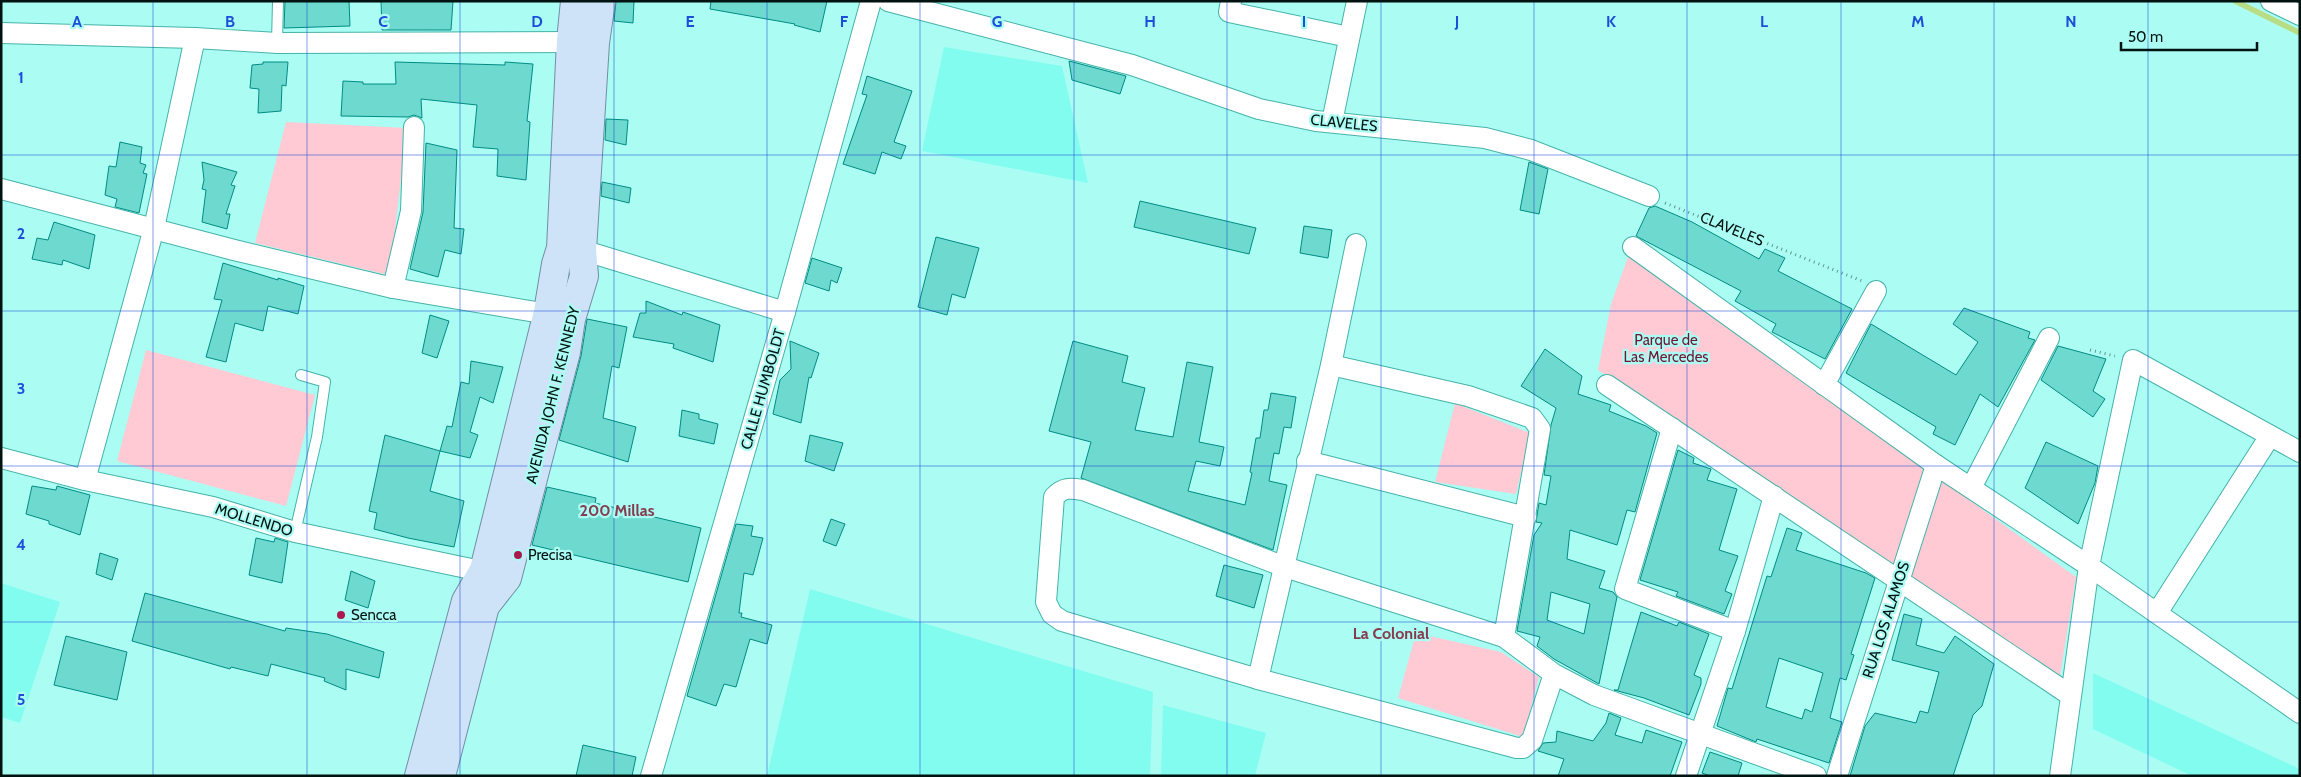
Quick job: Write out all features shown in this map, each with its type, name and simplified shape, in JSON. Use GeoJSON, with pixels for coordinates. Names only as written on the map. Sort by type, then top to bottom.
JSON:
{"type":"FeatureCollection","features":[{"type":"Feature","properties":{"kind":"main road","name":"AVENIDA JOHN F. KENNEDY"},"geometry":{"type":"LineString","coordinates":[[441,776],[450,700],[466,601],[495,574],[559,316],[556,264],[572,249],[583,42],[575,1]]}},
{"type":"Feature","properties":{"kind":"main road","name":"AVENIDA JOHN F. KENNEDY"},"geometry":{"type":"LineString","coordinates":[[583,42],[601,1]]}},
{"type":"Feature","properties":{"kind":"main road","name":"AVENIDA JOHN F. KENNEDY"},"geometry":{"type":"LineString","coordinates":[[419,776],[450,700]]}},
{"type":"Feature","properties":{"kind":"street","name":"CALLE HUMBOLDT"},"geometry":{"type":"LineString","coordinates":[[651,776],[785,312],[871,1]]}},
{"type":"Feature","properties":{"kind":"street","name":"CLAVELES"},"geometry":{"type":"LineString","coordinates":[[888,1],[1132,66],[1259,109],[1316,121],[1484,138],[1531,150],[1649,196]]}},
{"type":"Feature","properties":{"kind":"street"},"geometry":{"type":"LineString","coordinates":[[1231,1],[1229,12],[1350,38]]}},
{"type":"Feature","properties":{"kind":"street"},"geometry":{"type":"LineString","coordinates":[[1332,122],[1358,1]]}},
{"type":"Feature","properties":{"kind":"street"},"geometry":{"type":"LineString","coordinates":[[2270,1],[2300,15]]}},
{"type":"Feature","properties":{"kind":"street"},"geometry":{"type":"LineString","coordinates":[[1,33],[194,38],[277,44],[583,42]]}},
{"type":"Feature","properties":{"kind":"street"},"geometry":{"type":"LineString","coordinates":[[85,480],[154,228],[194,38]]}},
{"type":"Feature","properties":{"kind":"street"},"geometry":{"type":"LineString","coordinates":[[393,288],[411,211],[414,127]]}},
{"type":"Feature","properties":{"kind":"street"},"geometry":{"type":"LineString","coordinates":[[1,189],[234,250],[393,288],[559,316]]}},
{"type":"Feature","properties":{"kind":"street"},"geometry":{"type":"LineString","coordinates":[[1258,679],[1356,244]]}},
{"type":"Feature","properties":{"kind":"street"},"geometry":{"type":"LineString","coordinates":[[1633,247],[1936,465],[2157,613],[2300,713]]}},
{"type":"Feature","properties":{"kind":"street"},"geometry":{"type":"LineString","coordinates":[[572,249],[785,312]]}},
{"type":"Feature","properties":{"kind":"street"},"geometry":{"type":"LineString","coordinates":[[1824,385],[1873,288]]}},
{"type":"Feature","properties":{"kind":"street"},"geometry":{"type":"LineString","coordinates":[[1971,488],[2049,338]]}},
{"type":"Feature","properties":{"kind":"street"},"geometry":{"type":"LineString","coordinates":[[2060,776],[2088,566],[2133,360],[2300,452]]}},
{"type":"Feature","properties":{"kind":"street"},"geometry":{"type":"LineString","coordinates":[[1330,365],[1468,396],[1532,418],[1540,429],[1504,637]]}},
{"type":"Feature","properties":{"kind":"street"},"geometry":{"type":"LineString","coordinates":[[1607,385],[2070,695]]}},
{"type":"Feature","properties":{"kind":"street"},"geometry":{"type":"LineString","coordinates":[[1672,428],[1626,589],[1735,632]]}},
{"type":"Feature","properties":{"kind":"street"},"geometry":{"type":"LineString","coordinates":[[2157,613],[2270,436]]}},
{"type":"Feature","properties":{"kind":"street","name":"MOLLENDO"},"geometry":{"type":"LineString","coordinates":[[1,458],[85,480],[212,507],[295,532],[495,574]]}},
{"type":"Feature","properties":{"kind":"street"},"geometry":{"type":"LineString","coordinates":[[1307,461],[1526,517]]}},
{"type":"Feature","properties":{"kind":"street","name":"RUA LOS ALAMOS"},"geometry":{"type":"LineString","coordinates":[[1837,776],[1936,465]]}},
{"type":"Feature","properties":{"kind":"street"},"geometry":{"type":"LineString","coordinates":[[1554,674],[1532,740],[1523,748],[1412,721],[1258,679],[1062,621],[1052,614],[1046,602],[1054,497],[1060,491],[1069,488],[1083,490],[1284,567],[1504,637],[1554,674],[1594,696],[1816,776]]}},
{"type":"Feature","properties":{"kind":"street"},"geometry":{"type":"LineString","coordinates":[[1686,776],[1735,632],[1774,496]]}},
{"type":"Feature","properties":{"kind":"lane"},"geometry":{"type":"LineString","coordinates":[[277,44],[278,1]]}},
{"type":"Feature","properties":{"kind":"lane"},"geometry":{"type":"LineString","coordinates":[[295,532],[317,437],[325,382],[301,375]]}},
{"type":"Feature","properties":{"kind":"path","name":"CLAVELES"},"geometry":{"type":"LineString","coordinates":[[1649,196],[1873,288]]}},
{"type":"Feature","properties":{"kind":"path"},"geometry":{"type":"LineString","coordinates":[[2090,350],[2133,360]]}},
{"type":"Feature","properties":{"kind":"shaded area"},"geometry":{"type":"Polygon","coordinates":[[[944,47],[1062,66],[1088,183],[922,151],[944,47]]]}},
{"type":"Feature","properties":{"kind":"shaded area"},"geometry":{"type":"Polygon","coordinates":[[[1,583],[60,602],[20,723],[1,717],[1,583]]]}},
{"type":"Feature","properties":{"kind":"shaded area"},"geometry":{"type":"Polygon","coordinates":[[[810,589],[1153,692],[1150,776],[767,776],[810,589]]]}},
{"type":"Feature","properties":{"kind":"shaded area"},"geometry":{"type":"Polygon","coordinates":[[[2093,673],[2300,769],[2300,776],[2192,776],[2093,729],[2093,673]]]}},
{"type":"Feature","properties":{"kind":"shaded area"},"geometry":{"type":"Polygon","coordinates":[[[1163,705],[1266,733],[1255,776],[1161,776],[1163,705]]]}},
{"type":"Feature","properties":{"kind":"green space"},"geometry":{"type":"Polygon","coordinates":[[[286,122],[407,128],[390,272],[384,274],[255,243],[286,122]]]}},
{"type":"Feature","properties":{"kind":"green space","name":"Parque de Las Mercedes"},"geometry":{"type":"Polygon","coordinates":[[[1629,254],[2076,577],[2059,682],[1598,370],[1611,304],[1629,254]]]}},
{"type":"Feature","properties":{"kind":"green space"},"geometry":{"type":"Polygon","coordinates":[[[146,350],[315,395],[286,506],[117,461],[146,350]]]}},
{"type":"Feature","properties":{"kind":"green space"},"geometry":{"type":"Polygon","coordinates":[[[1455,403],[1530,433],[1516,494],[1435,482],[1455,403]]]}},
{"type":"Feature","properties":{"kind":"green space"},"geometry":{"type":"Polygon","coordinates":[[[1416,633],[1501,652],[1539,677],[1523,737],[1398,698],[1416,633]]]}},
{"type":"Feature","properties":{"kind":"building"},"geometry":{"type":"Polygon","coordinates":[[[285,1],[349,1],[350,26],[284,28],[285,1]]]}},
{"type":"Feature","properties":{"kind":"building"},"geometry":{"type":"Polygon","coordinates":[[[381,1],[453,1],[451,30],[382,30],[381,1]]]}},
{"type":"Feature","properties":{"kind":"building"},"geometry":{"type":"Polygon","coordinates":[[[616,1],[634,1],[633,23],[614,21],[616,1]]]}},
{"type":"Feature","properties":{"kind":"building"},"geometry":{"type":"Polygon","coordinates":[[[711,1],[827,1],[820,32],[795,24],[710,9],[711,1]]]}},
{"type":"Feature","properties":{"kind":"building"},"geometry":{"type":"Polygon","coordinates":[[[1069,61],[1126,76],[1120,94],[1072,80],[1069,61]]]}},
{"type":"Feature","properties":{"kind":"building"},"geometry":{"type":"Polygon","coordinates":[[[263,62],[288,62],[286,86],[282,85],[281,111],[258,113],[259,89],[250,88],[252,65],[263,64],[263,62]]]}},
{"type":"Feature","properties":{"kind":"building"},"geometry":{"type":"Polygon","coordinates":[[[395,62],[505,65],[505,62],[533,64],[527,121],[530,122],[526,180],[497,176],[498,149],[473,147],[477,105],[421,99],[422,118],[414,115],[408,117],[341,116],[343,81],[363,82],[363,84],[396,84],[395,62]]]}},
{"type":"Feature","properties":{"kind":"building"},"geometry":{"type":"Polygon","coordinates":[[[867,76],[912,91],[894,142],[906,146],[901,159],[882,152],[875,174],[843,164],[867,95],[862,94],[867,76]]]}},
{"type":"Feature","properties":{"kind":"building"},"geometry":{"type":"Polygon","coordinates":[[[606,119],[628,120],[626,145],[605,140],[606,119]]]}},
{"type":"Feature","properties":{"kind":"building"},"geometry":{"type":"Polygon","coordinates":[[[120,142],[142,147],[140,163],[146,165],[143,173],[147,174],[139,213],[115,207],[117,199],[105,195],[109,166],[116,167],[120,142]]]}},
{"type":"Feature","properties":{"kind":"building"},"geometry":{"type":"Polygon","coordinates":[[[426,143],[457,150],[454,228],[464,229],[461,254],[445,250],[438,277],[410,269],[423,212],[426,143]]]}},
{"type":"Feature","properties":{"kind":"building"},"geometry":{"type":"Polygon","coordinates":[[[202,162],[237,172],[231,185],[235,186],[226,214],[230,214],[227,229],[202,222],[206,190],[202,189],[204,180],[202,162]]]}},
{"type":"Feature","properties":{"kind":"building"},"geometry":{"type":"Polygon","coordinates":[[[1529,162],[1548,169],[1539,214],[1520,210],[1529,162]]]}},
{"type":"Feature","properties":{"kind":"building"},"geometry":{"type":"Polygon","coordinates":[[[602,182],[631,188],[629,203],[601,196],[602,182]]]}},
{"type":"Feature","properties":{"kind":"building"},"geometry":{"type":"Polygon","coordinates":[[[1140,201],[1256,228],[1249,254],[1134,227],[1140,201]]]}},
{"type":"Feature","properties":{"kind":"building"},"geometry":{"type":"Polygon","coordinates":[[[1655,206],[1692,222],[1759,259],[1765,249],[1785,258],[1778,271],[1852,309],[1825,359],[1772,332],[1776,324],[1735,301],[1741,291],[1636,236],[1649,208],[1655,206]]]}},
{"type":"Feature","properties":{"kind":"building"},"geometry":{"type":"Polygon","coordinates":[[[54,222],[95,235],[89,269],[63,260],[62,265],[32,259],[37,238],[48,240],[54,222]]]}},
{"type":"Feature","properties":{"kind":"building"},"geometry":{"type":"Polygon","coordinates":[[[1304,226],[1332,230],[1328,258],[1300,253],[1304,226]]]}},
{"type":"Feature","properties":{"kind":"building"},"geometry":{"type":"Polygon","coordinates":[[[936,237],[979,248],[965,298],[952,294],[947,315],[918,307],[936,237]]]}},
{"type":"Feature","properties":{"kind":"building"},"geometry":{"type":"Polygon","coordinates":[[[812,258],[842,268],[837,283],[831,280],[829,291],[805,283],[812,258]]]}},
{"type":"Feature","properties":{"kind":"building"},"geometry":{"type":"Polygon","coordinates":[[[223,263],[304,286],[298,314],[268,306],[263,331],[235,323],[226,362],[206,357],[222,300],[214,299],[223,263]]]}},
{"type":"Feature","properties":{"kind":"building"},"geometry":{"type":"Polygon","coordinates":[[[646,301],[682,315],[683,312],[720,325],[713,362],[673,348],[674,344],[633,337],[640,313],[646,313],[646,301]]]}},
{"type":"Feature","properties":{"kind":"building"},"geometry":{"type":"Polygon","coordinates":[[[1964,308],[2030,332],[2028,338],[2035,340],[1998,407],[1980,394],[1955,445],[1933,434],[1936,427],[1846,373],[1871,324],[1956,375],[1978,342],[1953,324],[1964,308]]]}},
{"type":"Feature","properties":{"kind":"building"},"geometry":{"type":"Polygon","coordinates":[[[430,315],[449,321],[437,358],[422,353],[430,315]]]}},
{"type":"Feature","properties":{"kind":"building"},"geometry":{"type":"Polygon","coordinates":[[[587,319],[627,327],[619,368],[612,366],[603,418],[636,427],[628,462],[559,440],[581,356],[587,319]]]}},
{"type":"Feature","properties":{"kind":"building"},"geometry":{"type":"Polygon","coordinates":[[[790,341],[819,353],[811,378],[809,377],[801,423],[773,414],[780,380],[791,369],[790,341]]]}},
{"type":"Feature","properties":{"kind":"building"},"geometry":{"type":"Polygon","coordinates":[[[1073,341],[1128,356],[1122,382],[1145,388],[1135,430],[1173,437],[1187,362],[1213,367],[1199,442],[1224,447],[1220,466],[1196,461],[1188,491],[1245,505],[1252,473],[1250,472],[1256,438],[1260,438],[1264,410],[1268,410],[1271,393],[1296,397],[1291,428],[1284,427],[1279,454],[1274,453],[1269,481],[1287,485],[1273,550],[1081,478],[1091,442],[1049,431],[1073,341]]]}},
{"type":"Feature","properties":{"kind":"building"},"geometry":{"type":"Polygon","coordinates":[[[2058,346],[2106,359],[2093,391],[2105,399],[2093,417],[2041,380],[2058,346]]]}},
{"type":"Feature","properties":{"kind":"building"},"geometry":{"type":"Polygon","coordinates":[[[1545,349],[1582,376],[1578,394],[1611,405],[1609,411],[1646,426],[1657,433],[1635,512],[1627,510],[1617,545],[1570,530],[1567,559],[1605,571],[1599,588],[1613,592],[1617,597],[1599,684],[1554,659],[1537,646],[1540,637],[1517,631],[1534,535],[1542,523],[1536,522],[1539,503],[1546,505],[1551,476],[1544,475],[1551,425],[1556,408],[1521,386],[1545,349]],[[1551,592],[1547,620],[1584,634],[1590,604],[1551,592]]]}},
{"type":"Feature","properties":{"kind":"building"},"geometry":{"type":"Polygon","coordinates":[[[471,361],[503,367],[493,403],[480,397],[470,432],[478,435],[470,458],[440,451],[447,426],[452,427],[461,382],[469,384],[471,361]]]}},
{"type":"Feature","properties":{"kind":"building"},"geometry":{"type":"Polygon","coordinates":[[[682,410],[699,414],[699,419],[718,424],[714,444],[679,436],[682,410]]]}},
{"type":"Feature","properties":{"kind":"building"},"geometry":{"type":"Polygon","coordinates":[[[385,435],[440,451],[430,491],[464,501],[454,547],[374,529],[377,513],[369,511],[385,435]]]}},
{"type":"Feature","properties":{"kind":"building"},"geometry":{"type":"Polygon","coordinates":[[[810,435],[843,443],[834,471],[805,461],[810,435]]]}},
{"type":"Feature","properties":{"kind":"building"},"geometry":{"type":"Polygon","coordinates":[[[2046,442],[2098,466],[2095,483],[2078,524],[2025,488],[2046,442]]]}},
{"type":"Feature","properties":{"kind":"building"},"geometry":{"type":"Polygon","coordinates":[[[1678,450],[1694,458],[1693,463],[1711,469],[1707,480],[1737,489],[1719,550],[1738,556],[1725,591],[1732,594],[1724,614],[1676,596],[1678,592],[1640,580],[1678,450]]]}},
{"type":"Feature","properties":{"kind":"building"},"geometry":{"type":"Polygon","coordinates":[[[32,486],[56,490],[57,486],[90,495],[80,535],[49,524],[49,521],[26,514],[32,486]]]}},
{"type":"Feature","properties":{"kind":"building"},"geometry":{"type":"Polygon","coordinates":[[[547,487],[596,498],[595,503],[701,528],[688,582],[532,545],[547,487]]]}},
{"type":"Feature","properties":{"kind":"building"},"geometry":{"type":"Polygon","coordinates":[[[831,519],[845,524],[836,546],[823,541],[831,519]]]}},
{"type":"Feature","properties":{"kind":"building"},"geometry":{"type":"Polygon","coordinates":[[[736,524],[753,526],[751,536],[763,538],[753,575],[744,573],[739,613],[742,613],[741,617],[772,625],[767,644],[750,639],[736,687],[724,684],[716,706],[687,696],[736,524]]]}},
{"type":"Feature","properties":{"kind":"building"},"geometry":{"type":"Polygon","coordinates":[[[1787,528],[1802,533],[1796,550],[1866,573],[1875,578],[1851,654],[1854,655],[1846,680],[1840,678],[1830,718],[1842,722],[1829,763],[1757,739],[1756,742],[1717,726],[1728,688],[1732,689],[1767,576],[1771,577],[1787,528]],[[1779,658],[1766,707],[1802,719],[1805,709],[1812,712],[1823,673],[1779,658]]]}},
{"type":"Feature","properties":{"kind":"building"},"geometry":{"type":"Polygon","coordinates":[[[256,538],[274,542],[275,538],[288,542],[282,583],[249,575],[256,538]]]}},
{"type":"Feature","properties":{"kind":"building"},"geometry":{"type":"Polygon","coordinates":[[[100,553],[118,559],[112,580],[96,574],[100,553]]]}},
{"type":"Feature","properties":{"kind":"building"},"geometry":{"type":"Polygon","coordinates":[[[1224,565],[1263,575],[1254,608],[1216,596],[1224,565]]]}},
{"type":"Feature","properties":{"kind":"building"},"geometry":{"type":"Polygon","coordinates":[[[351,571],[375,581],[368,608],[345,600],[351,571]]]}},
{"type":"Feature","properties":{"kind":"building"},"geometry":{"type":"Polygon","coordinates":[[[145,593],[285,631],[286,628],[327,634],[384,652],[379,678],[346,669],[346,690],[324,681],[325,678],[271,664],[268,676],[231,667],[230,669],[132,641],[145,593]]]}},
{"type":"Feature","properties":{"kind":"building"},"geometry":{"type":"Polygon","coordinates":[[[1641,612],[1677,626],[1679,622],[1709,634],[1694,675],[1701,678],[1701,684],[1689,715],[1644,698],[1614,690],[1618,690],[1641,612]]]}},
{"type":"Feature","properties":{"kind":"building"},"geometry":{"type":"Polygon","coordinates":[[[1904,614],[1922,619],[1916,645],[1944,653],[1955,636],[1994,664],[1982,706],[1973,715],[1953,776],[1850,776],[1865,726],[1875,713],[1916,723],[1920,711],[1928,713],[1939,672],[1892,660],[1904,614]]]}},
{"type":"Feature","properties":{"kind":"building"},"geometry":{"type":"Polygon","coordinates":[[[66,636],[127,652],[117,700],[54,685],[66,636]]]}},
{"type":"Feature","properties":{"kind":"building"},"geometry":{"type":"Polygon","coordinates":[[[1609,713],[1621,718],[1615,735],[1642,743],[1646,730],[1682,742],[1670,776],[1558,776],[1564,759],[1538,751],[1543,743],[1556,742],[1557,731],[1593,741],[1606,723],[1609,713]]]}},
{"type":"Feature","properties":{"kind":"building"},"geometry":{"type":"Polygon","coordinates":[[[583,745],[636,757],[632,776],[576,776],[583,745]]]}},
{"type":"Feature","properties":{"kind":"building"},"geometry":{"type":"Polygon","coordinates":[[[1710,752],[1742,763],[1738,776],[1710,776],[1702,773],[1710,752]]]}},
{"type":"Feature","properties":{"kind":"waterway"},"geometry":{"type":"LineString","coordinates":[[2235,1],[2300,33]]}},
{"type":"Feature","properties":{"kind":"place","name":"Precisa"},"geometry":{"type":"Point","coordinates":[518,555]}},
{"type":"Feature","properties":{"kind":"place","name":"Sencca"},"geometry":{"type":"Point","coordinates":[341,615]}},
{"type":"Feature","properties":{"kind":"district","name":"200 Millas"},"geometry":{"type":"Point","coordinates":[617,510]}},
{"type":"Feature","properties":{"kind":"district","name":"La Colonial"},"geometry":{"type":"Point","coordinates":[1391,633]}}]}
